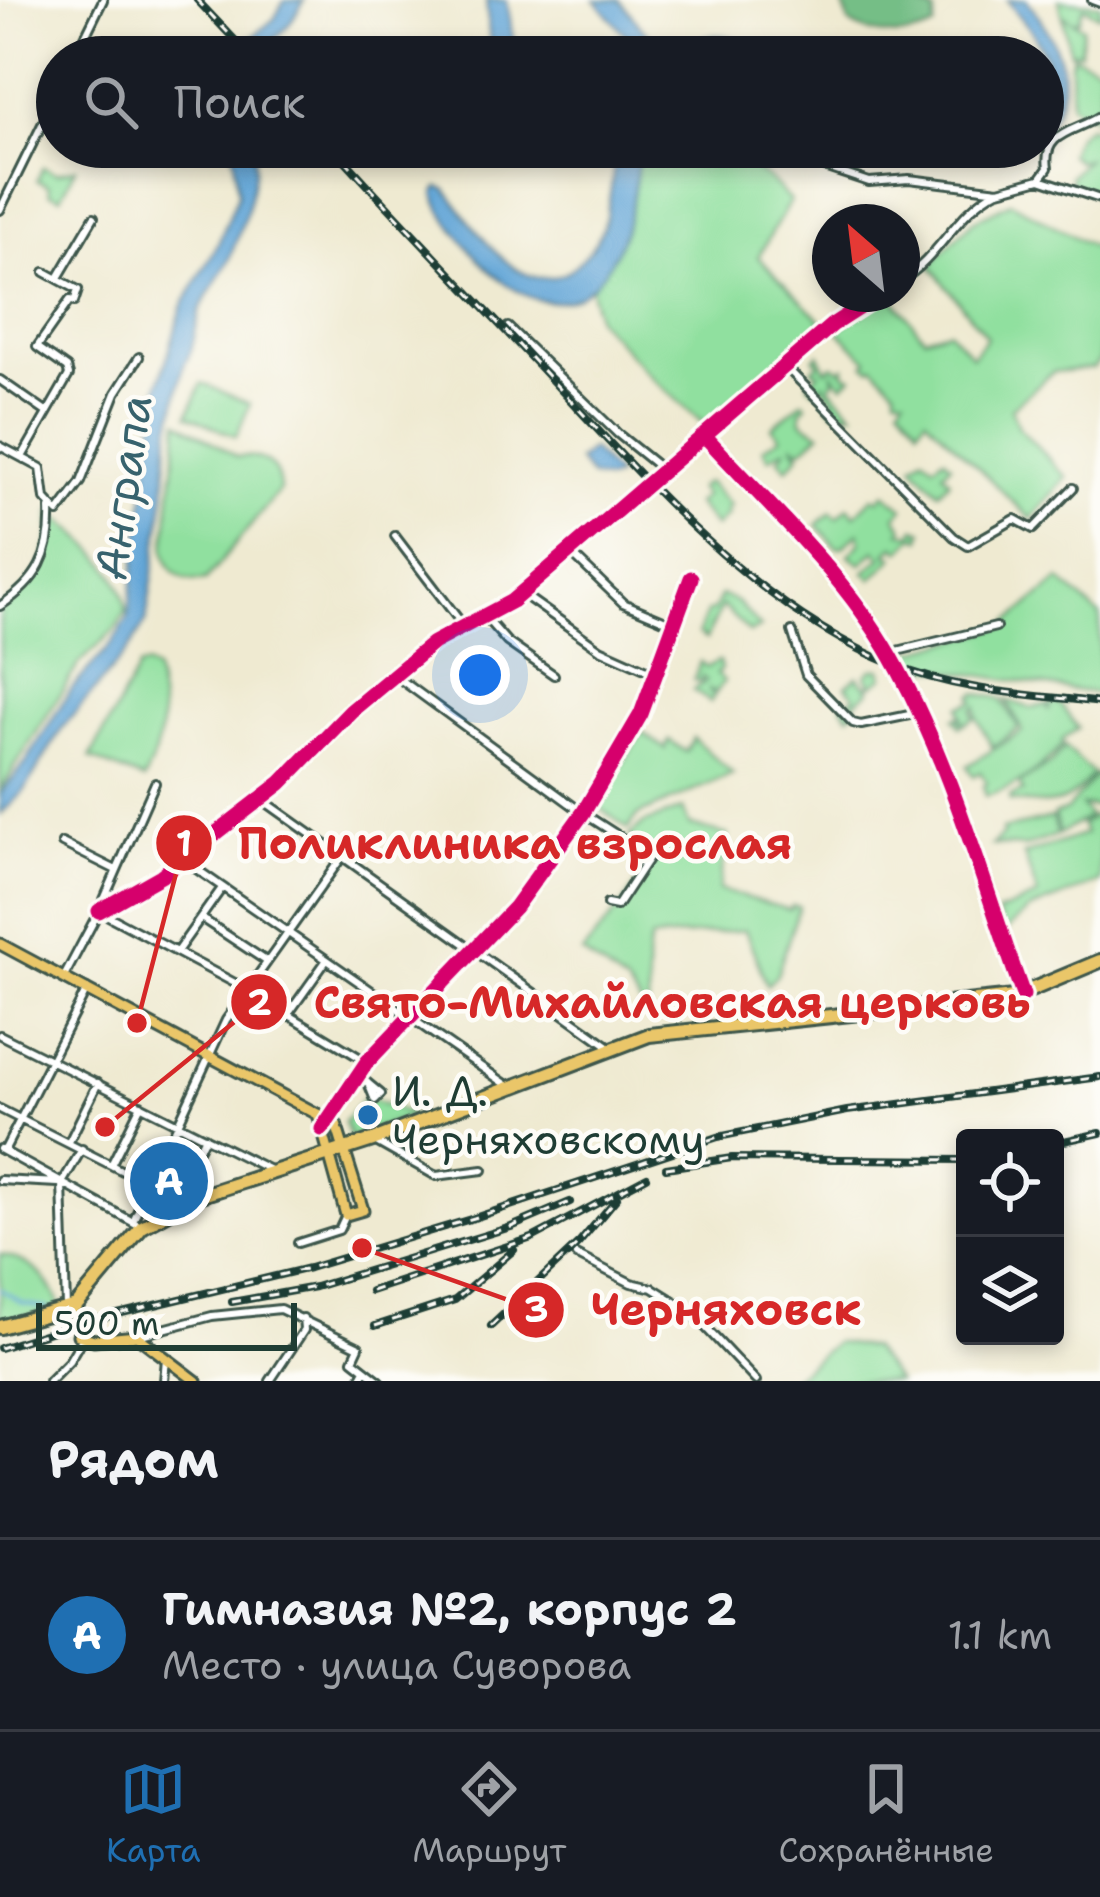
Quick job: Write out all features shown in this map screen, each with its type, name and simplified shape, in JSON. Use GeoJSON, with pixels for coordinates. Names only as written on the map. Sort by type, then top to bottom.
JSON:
{"type":"FeatureCollection","features":[{"type":"Feature","properties":{"kind":"highway"},"geometry":{"type":"LineString","coordinates":[[0,1328],[68,1313],[138,1224],[179,1199],[345,1150],[613,1048],[661,1033],[1023,995],[1100,961]]}},
{"type":"Feature","properties":{"kind":"main road"},"geometry":{"type":"LineString","coordinates":[[0,944],[339,1128],[363,1210],[346,1215],[322,1121]]}},
{"type":"Feature","properties":{"kind":"main road"},"geometry":{"type":"LineString","coordinates":[[80,1337],[137,1336],[196,1381]]}},
{"type":"Feature","properties":{"kind":"street"},"geometry":{"type":"LineString","coordinates":[[85,36],[103,0]]}},
{"type":"Feature","properties":{"kind":"street"},"geometry":{"type":"LineString","coordinates":[[1064,135],[1100,116]]}},
{"type":"Feature","properties":{"kind":"street"},"geometry":{"type":"LineString","coordinates":[[0,210],[36,137]]}},
{"type":"Feature","properties":{"kind":"street"},"geometry":{"type":"LineString","coordinates":[[830,168],[869,182],[909,178],[999,190]]}},
{"type":"Feature","properties":{"kind":"street"},"geometry":{"type":"LineString","coordinates":[[920,269],[972,206],[999,190],[1040,178],[1048,168]]}},
{"type":"Feature","properties":{"kind":"street"},"geometry":{"type":"LineString","coordinates":[[1040,178],[1100,199]]}},
{"type":"Feature","properties":{"kind":"street"},"geometry":{"type":"LineString","coordinates":[[58,278],[94,217]]}},
{"type":"Feature","properties":{"kind":"street"},"geometry":{"type":"LineString","coordinates":[[22,457],[69,371],[37,347],[77,288],[45,272]]}},
{"type":"Feature","properties":{"kind":"street"},"geometry":{"type":"LineString","coordinates":[[99,910],[182,860],[290,775],[351,711],[433,643],[521,593],[852,312]]}},
{"type":"Feature","properties":{"kind":"street"},"geometry":{"type":"LineString","coordinates":[[508,326],[662,474]]}},
{"type":"Feature","properties":{"kind":"street"},"geometry":{"type":"LineString","coordinates":[[52,510],[61,510],[81,482],[116,393],[139,357]]}},
{"type":"Feature","properties":{"kind":"street"},"geometry":{"type":"LineString","coordinates":[[785,366],[968,546],[1015,519],[1033,529],[1073,488]]}},
{"type":"Feature","properties":{"kind":"street"},"geometry":{"type":"LineString","coordinates":[[0,380],[46,412]]}},
{"type":"Feature","properties":{"kind":"street"},"geometry":{"type":"LineString","coordinates":[[705,436],[827,568],[888,653],[919,712],[1023,995]]}},
{"type":"Feature","properties":{"kind":"street"},"geometry":{"type":"LineString","coordinates":[[0,446],[41,468],[40,482],[52,510],[44,560],[28,586],[0,606]]}},
{"type":"Feature","properties":{"kind":"street"},"geometry":{"type":"LineString","coordinates":[[395,536],[465,628]]}},
{"type":"Feature","properties":{"kind":"street"},"geometry":{"type":"LineString","coordinates":[[570,552],[622,603],[673,625]]}},
{"type":"Feature","properties":{"kind":"street"},"geometry":{"type":"LineString","coordinates":[[322,1121],[367,1062],[515,907],[583,813],[624,747],[691,578]]}},
{"type":"Feature","properties":{"kind":"street"},"geometry":{"type":"LineString","coordinates":[[521,593],[600,649],[656,674]]}},
{"type":"Feature","properties":{"kind":"street"},"geometry":{"type":"LineString","coordinates":[[485,617],[507,642],[554,675]]}},
{"type":"Feature","properties":{"kind":"street"},"geometry":{"type":"LineString","coordinates":[[888,653],[996,627]]}},
{"type":"Feature","properties":{"kind":"street"},"geometry":{"type":"LineString","coordinates":[[792,631],[806,675],[853,723],[919,712]]}},
{"type":"Feature","properties":{"kind":"street"},"geometry":{"type":"LineString","coordinates":[[392,674],[650,856],[617,907],[607,904]]}},
{"type":"Feature","properties":{"kind":"street"},"geometry":{"type":"LineString","coordinates":[[64,976],[155,783]]}},
{"type":"Feature","properties":{"kind":"street"},"geometry":{"type":"LineString","coordinates":[[260,798],[613,1048]]}},
{"type":"Feature","properties":{"kind":"street"},"geometry":{"type":"LineString","coordinates":[[62,843],[116,870]]}},
{"type":"Feature","properties":{"kind":"street"},"geometry":{"type":"LineString","coordinates":[[87,989],[2,1150],[138,1224],[208,1053],[246,988],[342,857]]}},
{"type":"Feature","properties":{"kind":"street"},"geometry":{"type":"LineString","coordinates":[[182,860],[511,1088]]}},
{"type":"Feature","properties":{"kind":"street"},"geometry":{"type":"LineString","coordinates":[[178,950],[222,888]]}},
{"type":"Feature","properties":{"kind":"street"},"geometry":{"type":"LineString","coordinates":[[99,910],[246,988],[367,1062]]}},
{"type":"Feature","properties":{"kind":"street"},"geometry":{"type":"LineString","coordinates":[[200,918],[266,961]]}},
{"type":"Feature","properties":{"kind":"street"},"geometry":{"type":"LineString","coordinates":[[289,1013],[326,961]]}},
{"type":"Feature","properties":{"kind":"street"},"geometry":{"type":"LineString","coordinates":[[0,1035],[274,1172]]}},
{"type":"Feature","properties":{"kind":"street"},"geometry":{"type":"LineString","coordinates":[[240,1087],[246,1074]]}},
{"type":"Feature","properties":{"kind":"street"},"geometry":{"type":"LineString","coordinates":[[358,1075],[368,1083]]}},
{"type":"Feature","properties":{"kind":"street"},"geometry":{"type":"LineString","coordinates":[[69,1142],[98,1084]]}},
{"type":"Feature","properties":{"kind":"street"},"geometry":{"type":"LineString","coordinates":[[111,1165],[141,1105]]}},
{"type":"Feature","properties":{"kind":"street"},"geometry":{"type":"LineString","coordinates":[[0,1109],[179,1199],[205,1137]]}},
{"type":"Feature","properties":{"kind":"street"},"geometry":{"type":"LineString","coordinates":[[373,1140],[436,1176],[483,1170]]}},
{"type":"Feature","properties":{"kind":"street"},"geometry":{"type":"LineString","coordinates":[[68,1313],[62,1183],[82,1149]]}},
{"type":"Feature","properties":{"kind":"street"},"geometry":{"type":"LineString","coordinates":[[0,1180],[62,1183]]}},
{"type":"Feature","properties":{"kind":"street"},"geometry":{"type":"LineString","coordinates":[[298,1244],[339,1231],[346,1215]]}},
{"type":"Feature","properties":{"kind":"street"},"geometry":{"type":"LineString","coordinates":[[576,1255],[653,1288],[690,1311],[756,1381]]}},
{"type":"Feature","properties":{"kind":"street"},"geometry":{"type":"LineString","coordinates":[[137,1336],[250,1311],[280,1309],[359,1347],[353,1360],[380,1381]]}},
{"type":"Feature","properties":{"kind":"street"},"geometry":{"type":"LineString","coordinates":[[270,1381],[304,1330],[303,1318]]}},
{"type":"Feature","properties":{"kind":"street"},"geometry":{"type":"LineString","coordinates":[[49,1381],[69,1361],[80,1337]]}},
{"type":"Feature","properties":{"kind":"street"},"geometry":{"type":"LineString","coordinates":[[164,1381],[166,1358]]}},
{"type":"Feature","properties":{"kind":"street"},"geometry":{"type":"LineString","coordinates":[[358,1381],[365,1370]]}},
{"type":"Feature","properties":{"kind":"green space"},"geometry":{"type":"Polygon","coordinates":[[[911,0],[935,13],[935,27],[903,35],[869,32],[849,23],[843,3],[911,0]]]}},
{"type":"Feature","properties":{"kind":"green space"},"geometry":{"type":"Polygon","coordinates":[[[1059,0],[1100,4],[1100,16],[1084,7],[1078,21],[1071,20],[1083,27],[1080,52],[1070,52],[1063,18],[1068,18],[1059,0]]]}},
{"type":"Feature","properties":{"kind":"green space"},"geometry":{"type":"Polygon","coordinates":[[[1073,55],[1100,67],[1100,115],[1096,118],[1071,105],[1073,55]]]}},
{"type":"Feature","properties":{"kind":"green space"},"geometry":{"type":"Polygon","coordinates":[[[1090,126],[1100,133],[1096,158],[1100,187],[1095,195],[1072,185],[1070,176],[1086,159],[1077,161],[1069,154],[1072,145],[1090,126]]]}},
{"type":"Feature","properties":{"kind":"green space"},"geometry":{"type":"Polygon","coordinates":[[[43,168],[56,173],[76,168],[61,197],[37,180],[43,168]]]}},
{"type":"Feature","properties":{"kind":"green space"},"geometry":{"type":"Polygon","coordinates":[[[637,168],[753,168],[790,201],[758,257],[823,322],[705,425],[653,379],[596,318],[591,287],[620,239],[637,168]]]}},
{"type":"Feature","properties":{"kind":"green space"},"geometry":{"type":"Polygon","coordinates":[[[1011,202],[1100,251],[1100,360],[1093,368],[1053,372],[1011,408],[1018,427],[1067,477],[1031,519],[926,417],[919,427],[900,404],[905,396],[896,394],[896,388],[874,366],[865,364],[868,360],[837,330],[864,312],[904,312],[924,337],[948,330],[972,356],[987,337],[930,265],[973,221],[1011,202]]]}},
{"type":"Feature","properties":{"kind":"green space"},"geometry":{"type":"Polygon","coordinates":[[[819,354],[826,370],[833,365],[844,367],[844,373],[852,376],[843,385],[833,374],[829,386],[853,412],[835,411],[828,405],[834,400],[822,386],[825,382],[815,390],[808,383],[819,373],[812,369],[819,363],[814,358],[819,354]]]}},
{"type":"Feature","properties":{"kind":"green space"},"geometry":{"type":"Polygon","coordinates":[[[202,383],[250,404],[236,437],[188,415],[202,383]]]}},
{"type":"Feature","properties":{"kind":"green space"},"geometry":{"type":"Polygon","coordinates":[[[803,401],[807,405],[801,411],[802,421],[820,433],[801,450],[792,444],[800,455],[787,468],[779,459],[786,448],[769,458],[763,448],[781,437],[772,427],[803,401]]]}},
{"type":"Feature","properties":{"kind":"green space"},"geometry":{"type":"Polygon","coordinates":[[[179,421],[237,457],[267,462],[279,481],[280,490],[206,580],[178,575],[165,549],[179,421]]]}},
{"type":"Feature","properties":{"kind":"green space"},"geometry":{"type":"Polygon","coordinates":[[[924,456],[934,465],[944,457],[951,464],[943,472],[950,480],[939,492],[913,465],[924,456]]]}},
{"type":"Feature","properties":{"kind":"green space"},"geometry":{"type":"Polygon","coordinates":[[[707,482],[730,506],[715,527],[696,504],[704,496],[698,488],[707,482]]]}},
{"type":"Feature","properties":{"kind":"green space"},"geometry":{"type":"Polygon","coordinates":[[[885,493],[904,508],[896,516],[904,529],[901,532],[923,531],[921,538],[915,536],[901,551],[895,546],[887,553],[895,557],[872,579],[865,572],[882,557],[876,550],[861,564],[849,555],[861,542],[859,532],[836,547],[817,525],[831,512],[837,518],[848,507],[855,515],[873,497],[879,500],[885,493]]]}},
{"type":"Feature","properties":{"kind":"green space"},"geometry":{"type":"Polygon","coordinates":[[[51,512],[110,568],[126,612],[79,664],[0,791],[0,608],[40,568],[49,543],[51,512]]]}},
{"type":"Feature","properties":{"kind":"green space"},"geometry":{"type":"Polygon","coordinates":[[[1060,580],[1100,616],[1100,694],[899,663],[896,656],[1003,627],[1060,580]]]}},
{"type":"Feature","properties":{"kind":"green space"},"geometry":{"type":"Polygon","coordinates":[[[721,595],[737,602],[760,627],[750,633],[722,606],[706,639],[698,634],[721,595]]]}},
{"type":"Feature","properties":{"kind":"green space"},"geometry":{"type":"Polygon","coordinates":[[[719,661],[721,669],[716,674],[724,681],[716,693],[708,689],[714,696],[710,702],[693,690],[706,681],[702,677],[700,682],[694,680],[700,662],[707,667],[719,661]]]}},
{"type":"Feature","properties":{"kind":"green space"},"geometry":{"type":"Polygon","coordinates":[[[147,665],[155,671],[161,715],[159,739],[144,780],[90,758],[139,667],[147,665]]]}},
{"type":"Feature","properties":{"kind":"green space"},"geometry":{"type":"Polygon","coordinates":[[[881,669],[884,677],[854,703],[857,709],[849,715],[842,706],[855,696],[846,686],[857,676],[867,687],[871,683],[866,675],[881,669]]]}},
{"type":"Feature","properties":{"kind":"green space"},"geometry":{"type":"Polygon","coordinates":[[[976,693],[1000,698],[1019,728],[992,747],[976,706],[974,718],[960,726],[954,718],[963,722],[959,707],[974,701],[976,693]]]}},
{"type":"Feature","properties":{"kind":"green space"},"geometry":{"type":"Polygon","coordinates":[[[1006,700],[1031,708],[1046,705],[1049,711],[1049,704],[1059,703],[1078,728],[1028,776],[986,796],[983,786],[987,783],[980,772],[973,776],[967,766],[1023,731],[1006,700]]]}},
{"type":"Feature","properties":{"kind":"green space"},"geometry":{"type":"Polygon","coordinates":[[[642,732],[665,749],[669,740],[686,752],[693,738],[733,774],[638,815],[628,829],[596,805],[642,732]]]}},
{"type":"Feature","properties":{"kind":"green space"},"geometry":{"type":"Polygon","coordinates":[[[1065,747],[1093,774],[1083,785],[1057,802],[1010,801],[1023,791],[1019,784],[1050,764],[1065,747]]]}},
{"type":"Feature","properties":{"kind":"green space"},"geometry":{"type":"Polygon","coordinates":[[[1096,775],[1100,807],[1082,806],[1089,817],[1059,834],[1054,815],[1067,810],[1096,775]]]}},
{"type":"Feature","properties":{"kind":"green space"},"geometry":{"type":"Polygon","coordinates":[[[683,809],[689,825],[728,835],[719,890],[790,910],[799,907],[777,975],[767,985],[745,930],[651,939],[647,1012],[625,984],[582,953],[624,903],[655,855],[629,836],[644,823],[683,809]]]}},
{"type":"Feature","properties":{"kind":"green space"},"geometry":{"type":"Polygon","coordinates":[[[1100,812],[1100,882],[1029,910],[1004,932],[997,913],[1038,896],[1024,855],[1085,834],[1081,825],[1100,812]]]}},
{"type":"Feature","properties":{"kind":"green space"},"geometry":{"type":"Polygon","coordinates":[[[1052,818],[1057,835],[1025,847],[992,845],[1003,835],[1002,830],[1052,818]]]}},
{"type":"Feature","properties":{"kind":"green space"},"geometry":{"type":"Polygon","coordinates":[[[365,1097],[413,1115],[350,1138],[344,1122],[365,1097]]]}},
{"type":"Feature","properties":{"kind":"green space"},"geometry":{"type":"Polygon","coordinates":[[[0,1254],[38,1272],[60,1307],[0,1324],[0,1254]]]}},
{"type":"Feature","properties":{"kind":"green space"},"geometry":{"type":"Polygon","coordinates":[[[835,1342],[871,1348],[897,1381],[789,1381],[835,1342]]]}},
{"type":"Feature","properties":{"kind":"water"},"geometry":{"type":"Polygon","coordinates":[[[304,0],[278,36],[253,36],[274,19],[284,1],[304,0]]]}},
{"type":"Feature","properties":{"kind":"water"},"geometry":{"type":"Polygon","coordinates":[[[486,0],[507,0],[513,36],[489,36],[486,0]]]}},
{"type":"Feature","properties":{"kind":"water"},"geometry":{"type":"Polygon","coordinates":[[[595,0],[619,0],[650,36],[626,36],[595,0]]]}},
{"type":"Feature","properties":{"kind":"water"},"geometry":{"type":"Polygon","coordinates":[[[1007,0],[1027,0],[1050,36],[1034,34],[1007,0]]]}},
{"type":"Feature","properties":{"kind":"water","name":"Анграпа"},"geometry":{"type":"Polygon","coordinates":[[[235,168],[255,168],[247,211],[229,260],[200,310],[184,365],[169,435],[146,622],[127,652],[63,727],[25,790],[0,815],[0,794],[25,764],[69,692],[128,618],[159,385],[182,307],[218,244],[238,194],[235,168]]]}},
{"type":"Feature","properties":{"kind":"water"},"geometry":{"type":"Polygon","coordinates":[[[614,168],[637,168],[630,211],[605,271],[583,293],[559,302],[534,299],[488,269],[450,224],[435,193],[439,187],[446,189],[504,260],[541,278],[560,275],[584,257],[601,232],[614,168]]]}},
{"type":"Feature","properties":{"kind":"water"},"geometry":{"type":"Polygon","coordinates":[[[591,449],[616,477],[607,481],[591,477],[578,461],[591,449]]]}},
{"type":"Feature","properties":{"kind":"waterway"},"geometry":{"type":"LineString","coordinates":[[0,1289],[22,1303],[47,1308]]}},
{"type":"Feature","properties":{"kind":"tunnel"},"geometry":{"type":"LineString","coordinates":[[69,1315],[78,1335]]}},
{"type":"Feature","properties":{"kind":"railway"},"geometry":{"type":"LineString","coordinates":[[197,0],[231,36]]}},
{"type":"Feature","properties":{"kind":"railway"},"geometry":{"type":"LineString","coordinates":[[352,168],[663,498],[795,611],[843,641],[918,674],[996,691],[1100,703]]}},
{"type":"Feature","properties":{"kind":"railway"},"geometry":{"type":"LineString","coordinates":[[0,1348],[72,1325],[309,1268],[718,1137],[847,1111],[1100,1077]]}},
{"type":"Feature","properties":{"kind":"railway"},"geometry":{"type":"LineString","coordinates":[[1064,1141],[1100,1133]]}},
{"type":"Feature","properties":{"kind":"railway"},"geometry":{"type":"LineString","coordinates":[[666,1168],[732,1158],[956,1160]]}},
{"type":"Feature","properties":{"kind":"railway"},"geometry":{"type":"LineString","coordinates":[[371,1291],[532,1238],[647,1177]]}},
{"type":"Feature","properties":{"kind":"railway"},"geometry":{"type":"LineString","coordinates":[[491,1326],[579,1243],[617,1198]]}},
{"type":"Feature","properties":{"kind":"railway"},"geometry":{"type":"LineString","coordinates":[[232,1302],[315,1287],[511,1227],[570,1202]]}},
{"type":"Feature","properties":{"kind":"railway"},"geometry":{"type":"LineString","coordinates":[[375,1326],[455,1300],[514,1250]]}},
{"type":"Feature","properties":{"kind":"cycle path"},"geometry":{"type":"LineString","coordinates":[[99,911],[161,876],[281,783],[351,711],[433,643],[512,601],[852,312]]}},
{"type":"Feature","properties":{"kind":"cycle path"},"geometry":{"type":"LineString","coordinates":[[705,436],[834,576],[898,669],[951,788],[1023,995]]}},
{"type":"Feature","properties":{"kind":"cycle path"},"geometry":{"type":"LineString","coordinates":[[322,1129],[367,1062],[515,907],[583,813],[641,714],[691,578]]}},
{"type":"Feature","properties":{"kind":"place","name":"Поликлиника взрослая"},"geometry":{"type":"Point","coordinates":[137,1023]}},
{"type":"Feature","properties":{"kind":"place","name":"И. Д. Черняховскому"},"geometry":{"type":"Point","coordinates":[368,1115]}},
{"type":"Feature","properties":{"kind":"place","name":"Свято-Михайловская церковь"},"geometry":{"type":"Point","coordinates":[105,1127]}},
{"type":"Feature","properties":{"kind":"place","name":"Гимназия №2, корпус 2"},"geometry":{"type":"Point","coordinates":[169,1181]}},
{"type":"Feature","properties":{"kind":"place","name":"Черняховск"},"geometry":{"type":"Point","coordinates":[362,1248]}}]}
